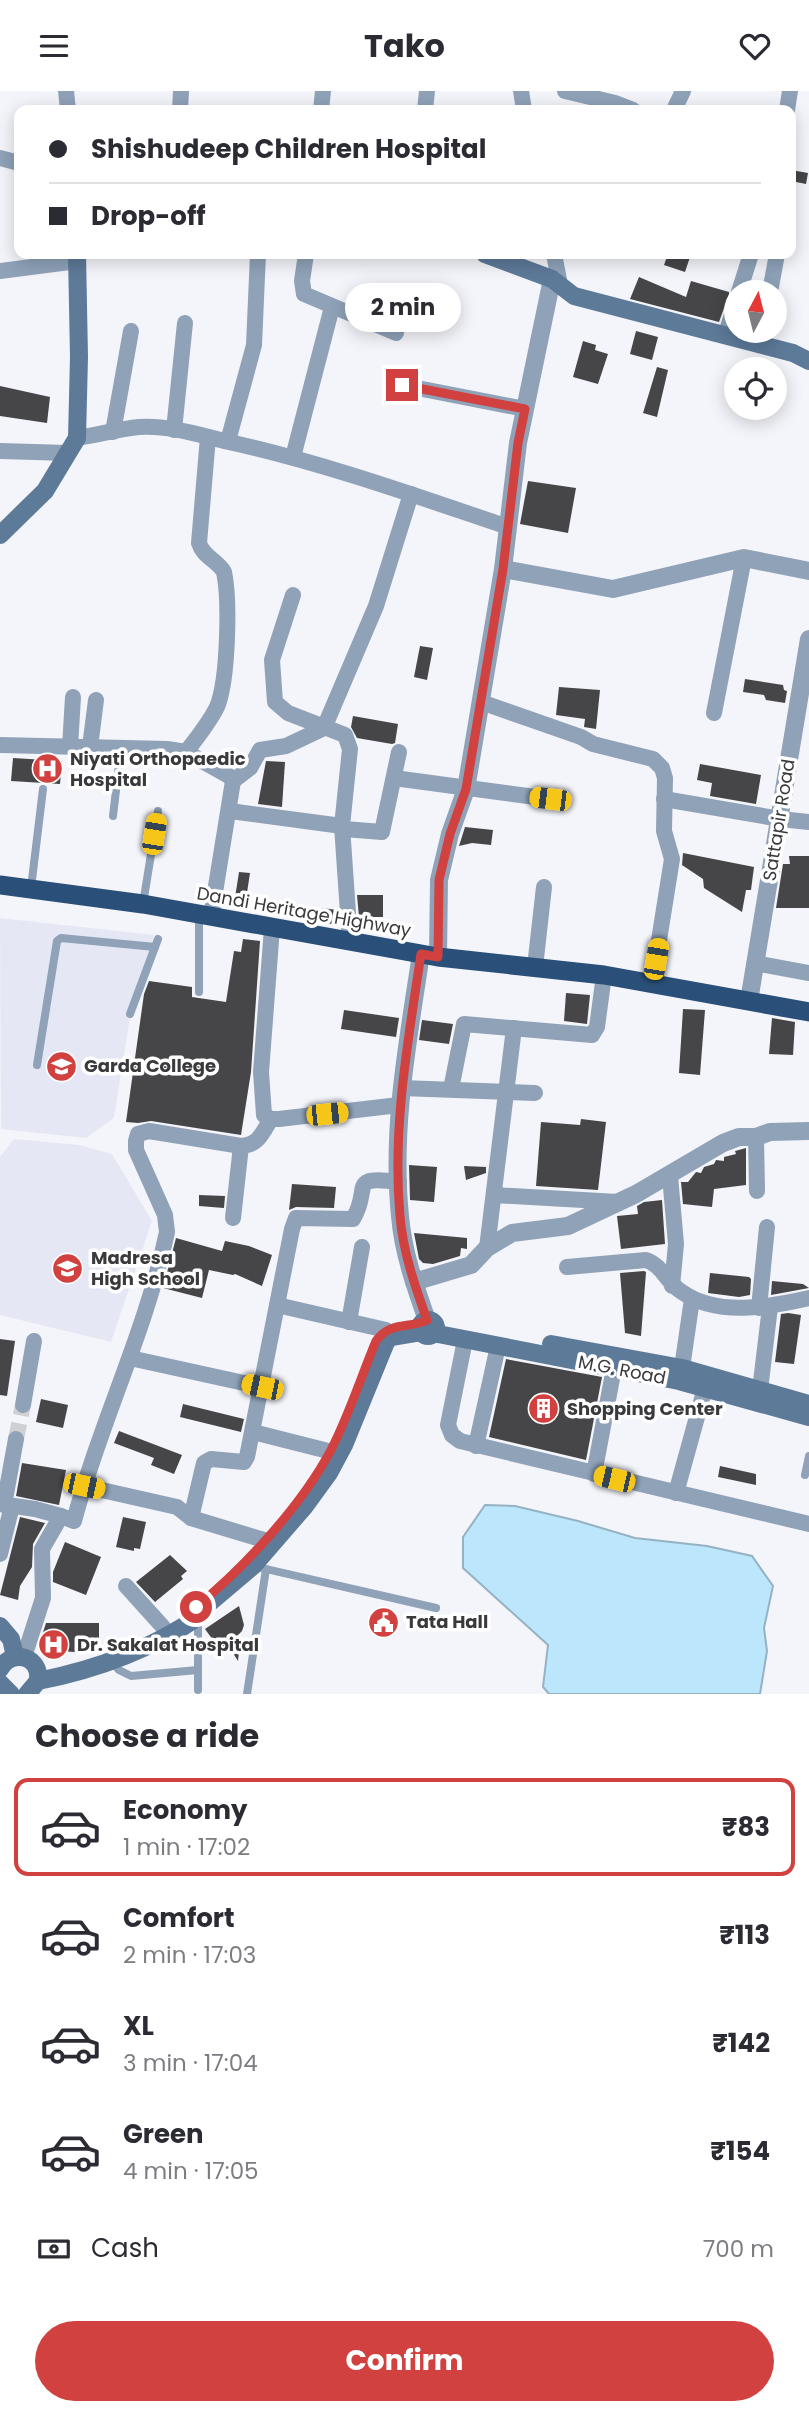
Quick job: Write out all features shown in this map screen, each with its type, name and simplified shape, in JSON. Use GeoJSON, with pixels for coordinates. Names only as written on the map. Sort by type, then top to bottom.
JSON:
{"type":"FeatureCollection","features":[{"type":"Feature","properties":{"kind":"highway","name":"Dandi Heritage Highway"},"geometry":{"type":"LineString","coordinates":[[0,885],[143,904],[168,915],[205,916],[429,956],[604,975],[809,1012]]}},
{"type":"Feature","properties":{"kind":"main road"},"geometry":{"type":"LineString","coordinates":[[0,535],[45,491],[72,445],[79,357],[77,259]]}},
{"type":"Feature","properties":{"kind":"main road"},"geometry":{"type":"LineString","coordinates":[[513,259],[557,267],[574,296],[724,337]]}},
{"type":"Feature","properties":{"kind":"main road"},"geometry":{"type":"LineString","coordinates":[[772,343],[809,361]]}},
{"type":"Feature","properties":{"kind":"main road","name":"M.G. Road"},"geometry":{"type":"LineString","coordinates":[[374,1356],[391,1337],[427,1326],[465,1340],[705,1388],[809,1417]]}},
{"type":"Feature","properties":{"kind":"main road","name":"M.G. Road"},"geometry":{"type":"LineString","coordinates":[[18,1688],[109,1657],[184,1627],[254,1567],[329,1473],[374,1356],[376,1341],[386,1330],[427,1326],[682,1368],[809,1404]]}},
{"type":"Feature","properties":{"kind":"main road","name":"M.G. Road"},"geometry":{"type":"LineString","coordinates":[[109,1657],[196,1607],[226,1582],[254,1567],[264,1540],[335,1453]]}},
{"type":"Feature","properties":{"kind":"main road"},"geometry":{"type":"LineString","coordinates":[[0,1626],[11,1639],[20,1657]]}},
{"type":"Feature","properties":{"kind":"main road"},"geometry":{"type":"LineString","coordinates":[[0,1669],[9,1659],[20,1657],[34,1663],[18,1688]]}},
{"type":"Feature","properties":{"kind":"street"},"geometry":{"type":"LineString","coordinates":[[565,91],[620,105]]}},
{"type":"Feature","properties":{"kind":"street"},"geometry":{"type":"LineString","coordinates":[[0,271],[66,259]]}},
{"type":"Feature","properties":{"kind":"street"},"geometry":{"type":"LineString","coordinates":[[228,442],[254,345],[258,259]]}},
{"type":"Feature","properties":{"kind":"street"},"geometry":{"type":"LineString","coordinates":[[305,259],[302,281],[304,293],[396,333]]}},
{"type":"Feature","properties":{"kind":"street"},"geometry":{"type":"LineString","coordinates":[[743,280],[749,259]]}},
{"type":"Feature","properties":{"kind":"street"},"geometry":{"type":"LineString","coordinates":[[772,280],[776,259]]}},
{"type":"Feature","properties":{"kind":"street"},"geometry":{"type":"LineString","coordinates":[[427,1326],[414,1282],[400,1216],[400,1097],[429,956],[439,880],[450,834],[466,789],[503,569],[518,443],[557,267]]}},
{"type":"Feature","properties":{"kind":"street"},"geometry":{"type":"LineString","coordinates":[[293,457],[332,307]]}},
{"type":"Feature","properties":{"kind":"street"},"geometry":{"type":"LineString","coordinates":[[174,430],[185,323]]}},
{"type":"Feature","properties":{"kind":"street"},"geometry":{"type":"LineString","coordinates":[[113,432],[131,331]]}},
{"type":"Feature","properties":{"kind":"street"},"geometry":{"type":"LineString","coordinates":[[402,385],[525,409]]}},
{"type":"Feature","properties":{"kind":"street"},"geometry":{"type":"LineString","coordinates":[[0,451],[72,445],[139,427],[174,430],[293,457],[508,527]]}},
{"type":"Feature","properties":{"kind":"street"},"geometry":{"type":"LineString","coordinates":[[186,752],[217,707],[223,688],[227,652],[224,572],[220,565],[201,552],[199,543],[208,437]]}},
{"type":"Feature","properties":{"kind":"street"},"geometry":{"type":"LineString","coordinates":[[233,781],[250,768],[260,750],[286,746],[324,728],[376,606],[411,494]]}},
{"type":"Feature","properties":{"kind":"street"},"geometry":{"type":"LineString","coordinates":[[503,569],[613,589],[744,558],[809,571]]}},
{"type":"Feature","properties":{"kind":"street"},"geometry":{"type":"LineString","coordinates":[[714,713],[744,558]]}},
{"type":"Feature","properties":{"kind":"street"},"geometry":{"type":"LineString","coordinates":[[293,595],[272,660],[275,702],[288,713],[345,734],[348,741],[350,749],[343,827],[350,942]]}},
{"type":"Feature","properties":{"kind":"street","name":"Sattapir Road"},"geometry":{"type":"LineString","coordinates":[[749,1001],[809,639]]}},
{"type":"Feature","properties":{"kind":"street"},"geometry":{"type":"LineString","coordinates":[[70,747],[73,697]]}},
{"type":"Feature","properties":{"kind":"street"},"geometry":{"type":"LineString","coordinates":[[90,747],[96,700]]}},
{"type":"Feature","properties":{"kind":"street"},"geometry":{"type":"LineString","coordinates":[[481,702],[581,737],[593,744],[653,759],[662,768],[666,778],[664,831],[673,859],[652,984]]}},
{"type":"Feature","properties":{"kind":"street"},"geometry":{"type":"LineString","coordinates":[[0,745],[186,752],[229,775],[233,781],[230,811],[205,916]]}},
{"type":"Feature","properties":{"kind":"street"},"geometry":{"type":"LineString","coordinates":[[230,811],[382,832],[399,752]]}},
{"type":"Feature","properties":{"kind":"street"},"geometry":{"type":"LineString","coordinates":[[394,778],[550,799]]}},
{"type":"Feature","properties":{"kind":"street"},"geometry":{"type":"LineString","coordinates":[[664,799],[780,820],[809,822]]}},
{"type":"Feature","properties":{"kind":"street"},"geometry":{"type":"LineString","coordinates":[[535,967],[544,887]]}},
{"type":"Feature","properties":{"kind":"street"},"geometry":{"type":"LineString","coordinates":[[272,927],[261,1072],[264,1115],[271,1119],[451,1089],[535,1093]]}},
{"type":"Feature","properties":{"kind":"street"},"geometry":{"type":"LineString","coordinates":[[755,963],[808,972]]}},
{"type":"Feature","properties":{"kind":"street"},"geometry":{"type":"LineString","coordinates":[[451,1089],[464,1024],[592,1035],[597,1027],[604,975]]}},
{"type":"Feature","properties":{"kind":"street"},"geometry":{"type":"LineString","coordinates":[[487,1248],[514,1028]]}},
{"type":"Feature","properties":{"kind":"street"},"geometry":{"type":"LineString","coordinates":[[5,1505],[35,1509],[74,1521],[130,1358],[164,1245],[167,1223],[136,1150],[138,1134],[149,1131],[241,1146],[251,1145],[258,1142],[271,1119]]}},
{"type":"Feature","properties":{"kind":"street"},"geometry":{"type":"LineString","coordinates":[[414,1282],[471,1265],[487,1248],[512,1233],[568,1226],[670,1175],[723,1143],[739,1137],[756,1137],[769,1132],[809,1131]]}},
{"type":"Feature","properties":{"kind":"street"},"geometry":{"type":"LineString","coordinates":[[756,1137],[757,1191]]}},
{"type":"Feature","properties":{"kind":"street"},"geometry":{"type":"LineString","coordinates":[[233,1218],[241,1146]]}},
{"type":"Feature","properties":{"kind":"street"},"geometry":{"type":"LineString","coordinates":[[670,1175],[676,1244],[672,1286]]}},
{"type":"Feature","properties":{"kind":"street"},"geometry":{"type":"LineString","coordinates":[[191,1518],[204,1463],[211,1459],[244,1462],[247,1457],[296,1218],[353,1219],[362,1186],[367,1181],[373,1179],[399,1182]]}},
{"type":"Feature","properties":{"kind":"street"},"geometry":{"type":"LineString","coordinates":[[494,1195],[618,1202]]}},
{"type":"Feature","properties":{"kind":"street"},"geometry":{"type":"LineString","coordinates":[[760,1390],[767,1227]]}},
{"type":"Feature","properties":{"kind":"street"},"geometry":{"type":"LineString","coordinates":[[349,1322],[362,1247]]}},
{"type":"Feature","properties":{"kind":"street"},"geometry":{"type":"LineString","coordinates":[[567,1267],[646,1260],[657,1264],[672,1286],[692,1299],[745,1308],[809,1298]]}},
{"type":"Feature","properties":{"kind":"street"},"geometry":{"type":"LineString","coordinates":[[682,1368],[692,1299]]}},
{"type":"Feature","properties":{"kind":"street"},"geometry":{"type":"LineString","coordinates":[[277,1305],[386,1330]]}},
{"type":"Feature","properties":{"kind":"street"},"geometry":{"type":"LineString","coordinates":[[465,1340],[448,1425],[452,1435],[460,1441],[809,1524]]}},
{"type":"Feature","properties":{"kind":"street"},"geometry":{"type":"LineString","coordinates":[[23,1405],[34,1341]]}},
{"type":"Feature","properties":{"kind":"street"},"geometry":{"type":"LineString","coordinates":[[476,1446],[498,1346]]}},
{"type":"Feature","properties":{"kind":"street"},"geometry":{"type":"LineString","coordinates":[[130,1358],[262,1387]]}},
{"type":"Feature","properties":{"kind":"street"},"geometry":{"type":"LineString","coordinates":[[594,1474],[614,1369]]}},
{"type":"Feature","properties":{"kind":"street"},"geometry":{"type":"LineString","coordinates":[[676,1493],[705,1388]]}},
{"type":"Feature","properties":{"kind":"street"},"geometry":{"type":"LineString","coordinates":[[253,1432],[335,1453]]}},
{"type":"Feature","properties":{"kind":"street"},"geometry":{"type":"LineString","coordinates":[[0,1554],[16,1439]]}},
{"type":"Feature","properties":{"kind":"street"},"geometry":{"type":"LineString","coordinates":[[84,1486],[177,1507],[191,1518],[264,1540]]}},
{"type":"Feature","properties":{"kind":"street"},"geometry":{"type":"LineString","coordinates":[[20,1657],[43,1598],[41,1549],[61,1516]]}},
{"type":"Feature","properties":{"kind":"street"},"geometry":{"type":"LineString","coordinates":[[126,1585],[163,1627]]}},
{"type":"Feature","properties":{"kind":"lane"},"geometry":{"type":"LineString","coordinates":[[113,816],[121,748]]}},
{"type":"Feature","properties":{"kind":"lane"},"geometry":{"type":"LineString","coordinates":[[31,888],[43,789]]}},
{"type":"Feature","properties":{"kind":"lane"},"geometry":{"type":"LineString","coordinates":[[143,904],[158,811]]}},
{"type":"Feature","properties":{"kind":"lane"},"geometry":{"type":"LineString","coordinates":[[199,992],[205,916]]}},
{"type":"Feature","properties":{"kind":"lane"},"geometry":{"type":"LineString","coordinates":[[37,1065],[57,941],[61,938],[157,943],[130,1014]]}},
{"type":"Feature","properties":{"kind":"lane"},"geometry":{"type":"LineString","coordinates":[[805,1475],[809,1456]]}},
{"type":"Feature","properties":{"kind":"lane"},"geometry":{"type":"LineString","coordinates":[[247,1694],[254,1567],[436,1608]]}},
{"type":"Feature","properties":{"kind":"lane"},"geometry":{"type":"LineString","coordinates":[[198,1617],[198,1690]]}},
{"type":"Feature","properties":{"kind":"lane"},"geometry":{"type":"LineString","coordinates":[[109,1657],[124,1674],[131,1676],[198,1670]]}},
{"type":"Feature","properties":{"kind":"shaded area","name":"Garda College"},"geometry":{"type":"Polygon","coordinates":[[[0,918],[154,935],[131,1011],[114,1118],[86,1138],[1,1129],[0,918]]]}},
{"type":"Feature","properties":{"kind":"shaded area","name":"Madresa High School"},"geometry":{"type":"Polygon","coordinates":[[[14,1139],[79,1145],[112,1154],[152,1221],[111,1342],[0,1315],[0,1157],[14,1139]]]}},
{"type":"Feature","properties":{"kind":"water"},"geometry":{"type":"Polygon","coordinates":[[[485,1505],[515,1506],[635,1538],[707,1546],[752,1556],[773,1586],[764,1628],[767,1651],[760,1694],[549,1694],[543,1687],[548,1645],[463,1568],[463,1537],[485,1505]]]}},
{"type":"Feature","properties":{"kind":"building"},"geometry":{"type":"Polygon","coordinates":[[[796,171],[808,173],[806,184],[796,182],[796,171]]]}},
{"type":"Feature","properties":{"kind":"building"},"geometry":{"type":"Polygon","coordinates":[[[666,259],[689,259],[685,272],[664,265],[666,259]]]}},
{"type":"Feature","properties":{"kind":"building"},"geometry":{"type":"Polygon","coordinates":[[[639,277],[686,297],[691,281],[724,291],[724,308],[719,322],[630,299],[639,277]]]}},
{"type":"Feature","properties":{"kind":"building"},"geometry":{"type":"Polygon","coordinates":[[[636,331],[658,337],[652,360],[630,354],[636,331]]]}},
{"type":"Feature","properties":{"kind":"building"},"geometry":{"type":"Polygon","coordinates":[[[583,341],[596,345],[595,350],[608,354],[598,384],[573,377],[583,341]]]}},
{"type":"Feature","properties":{"kind":"building"},"geometry":{"type":"Polygon","coordinates":[[[657,367],[668,370],[657,417],[643,413],[657,367]]]}},
{"type":"Feature","properties":{"kind":"building"},"geometry":{"type":"Polygon","coordinates":[[[0,386],[50,397],[47,423],[0,416],[0,386]]]}},
{"type":"Feature","properties":{"kind":"building"},"geometry":{"type":"Polygon","coordinates":[[[528,481],[576,488],[568,533],[520,524],[528,481]]]}},
{"type":"Feature","properties":{"kind":"building"},"geometry":{"type":"Polygon","coordinates":[[[420,646],[433,648],[427,680],[414,677],[420,646]]]}},
{"type":"Feature","properties":{"kind":"building"},"geometry":{"type":"Polygon","coordinates":[[[745,679],[783,685],[787,691],[785,703],[766,700],[764,695],[743,692],[745,679]]]}},
{"type":"Feature","properties":{"kind":"building"},"geometry":{"type":"Polygon","coordinates":[[[559,687],[600,690],[596,729],[584,727],[585,719],[556,715],[559,687]]]}},
{"type":"Feature","properties":{"kind":"building"},"geometry":{"type":"Polygon","coordinates":[[[353,716],[398,724],[395,743],[357,738],[351,727],[353,716]]]}},
{"type":"Feature","properties":{"kind":"building"},"geometry":{"type":"Polygon","coordinates":[[[13,758],[62,761],[60,784],[11,781],[13,758]]]}},
{"type":"Feature","properties":{"kind":"building"},"geometry":{"type":"Polygon","coordinates":[[[266,761],[285,762],[282,807],[258,804],[266,761]]]}},
{"type":"Feature","properties":{"kind":"building"},"geometry":{"type":"Polygon","coordinates":[[[700,764],[761,775],[756,804],[710,796],[712,783],[697,780],[700,764]]]}},
{"type":"Feature","properties":{"kind":"building"},"geometry":{"type":"Polygon","coordinates":[[[465,827],[493,830],[491,845],[472,843],[459,846],[465,827]]]}},
{"type":"Feature","properties":{"kind":"building"},"geometry":{"type":"Polygon","coordinates":[[[683,853],[754,867],[751,890],[746,890],[742,912],[704,888],[703,879],[682,865],[683,853]]]}},
{"type":"Feature","properties":{"kind":"building"},"geometry":{"type":"Polygon","coordinates":[[[789,856],[809,856],[809,908],[776,908],[783,864],[790,864],[789,856]]]}},
{"type":"Feature","properties":{"kind":"building"},"geometry":{"type":"Polygon","coordinates":[[[239,872],[250,873],[245,906],[234,904],[239,872]]]}},
{"type":"Feature","properties":{"kind":"building"},"geometry":{"type":"Polygon","coordinates":[[[357,895],[383,895],[383,917],[359,917],[357,895]]]}},
{"type":"Feature","properties":{"kind":"building"},"geometry":{"type":"Polygon","coordinates":[[[322,908],[337,910],[338,925],[320,922],[322,908]]]}},
{"type":"Feature","properties":{"kind":"building"},"geometry":{"type":"Polygon","coordinates":[[[243,939],[260,941],[251,1072],[241,1135],[151,1121],[126,1122],[144,994],[149,981],[192,987],[192,997],[226,1002],[234,951],[241,952],[243,939]]]}},
{"type":"Feature","properties":{"kind":"building"},"geometry":{"type":"Polygon","coordinates":[[[566,993],[590,995],[587,1024],[564,1021],[566,993]]]}},
{"type":"Feature","properties":{"kind":"building"},"geometry":{"type":"Polygon","coordinates":[[[683,1009],[705,1010],[700,1075],[679,1073],[683,1009]]]}},
{"type":"Feature","properties":{"kind":"building"},"geometry":{"type":"Polygon","coordinates":[[[344,1010],[399,1018],[396,1037],[341,1029],[344,1010]]]}},
{"type":"Feature","properties":{"kind":"building"},"geometry":{"type":"Polygon","coordinates":[[[772,1018],[795,1022],[793,1055],[769,1054],[772,1018]]]}},
{"type":"Feature","properties":{"kind":"building"},"geometry":{"type":"Polygon","coordinates":[[[422,1020],[453,1024],[449,1044],[419,1040],[422,1020]]]}},
{"type":"Feature","properties":{"kind":"building"},"geometry":{"type":"Polygon","coordinates":[[[581,1119],[606,1122],[598,1190],[536,1186],[541,1122],[580,1125],[581,1119]]]}},
{"type":"Feature","properties":{"kind":"building"},"geometry":{"type":"Polygon","coordinates":[[[746,1148],[746,1185],[714,1189],[712,1207],[683,1204],[681,1182],[688,1182],[696,1172],[701,1173],[704,1167],[714,1164],[716,1160],[724,1161],[724,1157],[746,1148]]]}},
{"type":"Feature","properties":{"kind":"building"},"geometry":{"type":"Polygon","coordinates":[[[409,1165],[437,1167],[434,1202],[410,1200],[409,1165]]]}},
{"type":"Feature","properties":{"kind":"building"},"geometry":{"type":"Polygon","coordinates":[[[464,1166],[486,1167],[486,1173],[466,1180],[464,1166]]]}},
{"type":"Feature","properties":{"kind":"building"},"geometry":{"type":"Polygon","coordinates":[[[292,1184],[336,1187],[334,1208],[296,1207],[289,1210],[292,1184]]]}},
{"type":"Feature","properties":{"kind":"building"},"geometry":{"type":"Polygon","coordinates":[[[199,1195],[225,1196],[224,1208],[199,1206],[199,1195]]]}},
{"type":"Feature","properties":{"kind":"building"},"geometry":{"type":"Polygon","coordinates":[[[662,1200],[665,1244],[621,1249],[617,1216],[638,1214],[637,1206],[644,1202],[662,1200]]]}},
{"type":"Feature","properties":{"kind":"building"},"geometry":{"type":"Polygon","coordinates":[[[414,1233],[467,1238],[467,1249],[461,1248],[460,1256],[433,1264],[423,1263],[419,1259],[414,1233]]]}},
{"type":"Feature","properties":{"kind":"building"},"geometry":{"type":"Polygon","coordinates":[[[176,1238],[222,1251],[225,1241],[272,1255],[262,1286],[235,1274],[209,1270],[202,1298],[163,1288],[176,1238]]]}},
{"type":"Feature","properties":{"kind":"building"},"geometry":{"type":"Polygon","coordinates":[[[644,1271],[641,1336],[625,1333],[620,1273],[644,1271]]]}},
{"type":"Feature","properties":{"kind":"building"},"geometry":{"type":"Polygon","coordinates":[[[710,1273],[749,1277],[750,1295],[739,1297],[708,1293],[710,1273]]]}},
{"type":"Feature","properties":{"kind":"building"},"geometry":{"type":"Polygon","coordinates":[[[772,1281],[803,1284],[809,1288],[771,1295],[772,1281]]]}},
{"type":"Feature","properties":{"kind":"building"},"geometry":{"type":"Polygon","coordinates":[[[781,1314],[801,1315],[794,1364],[775,1362],[781,1314]]]}},
{"type":"Feature","properties":{"kind":"building"},"geometry":{"type":"Polygon","coordinates":[[[0,1339],[15,1341],[7,1396],[0,1395],[0,1339]]]}},
{"type":"Feature","properties":{"kind":"building","name":"Shopping Center"},"geometry":{"type":"Polygon","coordinates":[[[506,1359],[602,1377],[586,1460],[489,1437],[506,1359]]]}},
{"type":"Feature","properties":{"kind":"building"},"geometry":{"type":"Polygon","coordinates":[[[41,1399],[68,1405],[63,1428],[36,1422],[41,1399]]]}},
{"type":"Feature","properties":{"kind":"building"},"geometry":{"type":"Polygon","coordinates":[[[183,1404],[244,1419],[241,1432],[180,1417],[183,1404]]]}},
{"type":"Feature","properties":{"kind":"building"},"geometry":{"type":"Polygon","coordinates":[[[119,1431],[182,1455],[174,1474],[151,1465],[154,1458],[114,1443],[119,1431]]]}},
{"type":"Feature","properties":{"kind":"building"},"geometry":{"type":"Polygon","coordinates":[[[22,1463],[66,1470],[59,1505],[16,1496],[22,1463]]]}},
{"type":"Feature","properties":{"kind":"building"},"geometry":{"type":"Polygon","coordinates":[[[720,1466],[756,1474],[756,1485],[718,1477],[720,1466]]]}},
{"type":"Feature","properties":{"kind":"building"},"geometry":{"type":"Polygon","coordinates":[[[20,1517],[45,1523],[33,1544],[32,1567],[20,1586],[18,1600],[0,1595],[20,1517]]]}},
{"type":"Feature","properties":{"kind":"building"},"geometry":{"type":"Polygon","coordinates":[[[123,1517],[146,1522],[140,1549],[134,1548],[134,1551],[116,1547],[123,1517]]]}},
{"type":"Feature","properties":{"kind":"building"},"geometry":{"type":"Polygon","coordinates":[[[65,1542],[101,1557],[86,1595],[53,1582],[53,1572],[65,1542]]]}},
{"type":"Feature","properties":{"kind":"building"},"geometry":{"type":"Polygon","coordinates":[[[170,1555],[187,1571],[181,1576],[183,1579],[155,1602],[136,1582],[170,1555]]]}},
{"type":"Feature","properties":{"kind":"building"},"geometry":{"type":"Polygon","coordinates":[[[239,1606],[244,1625],[236,1637],[240,1642],[238,1661],[228,1645],[218,1647],[205,1629],[239,1606]]]}},
{"type":"Feature","properties":{"kind":"building"},"geometry":{"type":"Polygon","coordinates":[[[46,1623],[99,1623],[99,1646],[86,1646],[85,1653],[51,1650],[51,1645],[39,1645],[46,1623]]]}},
{"type":"Feature","properties":{"kind":"tunnel"},"geometry":{"type":"LineString","coordinates":[[16,1439],[23,1405]]}},
{"type":"Feature","properties":{"kind":"place","name":"Niyati Orthopaedic Hospital"},"geometry":{"type":"Point","coordinates":[47,769]}},
{"type":"Feature","properties":{"kind":"place","name":"Garda College"},"geometry":{"type":"Point","coordinates":[61,1066]}},
{"type":"Feature","properties":{"kind":"place","name":"Madresa High School"},"geometry":{"type":"Point","coordinates":[68,1268]}},
{"type":"Feature","properties":{"kind":"place","name":"Shopping Center"},"geometry":{"type":"Point","coordinates":[544,1409]}},
{"type":"Feature","properties":{"kind":"place","name":"Tata Hall"},"geometry":{"type":"Point","coordinates":[383,1622]}},
{"type":"Feature","properties":{"kind":"place","name":"Dr. Sakalat Hospital"},"geometry":{"type":"Point","coordinates":[54,1645]}},
{"type":"Feature","properties":{"kind":"route"},"geometry":{"type":"LineString","coordinates":[[196,1607],[243,1564],[298,1500],[321,1468],[336,1441],[380,1334],[394,1326],[427,1320],[405,1248],[400,1216],[399,1105],[421,954],[438,957],[439,880],[450,834],[466,789],[503,569],[518,443],[525,409],[402,385]]}}]}
